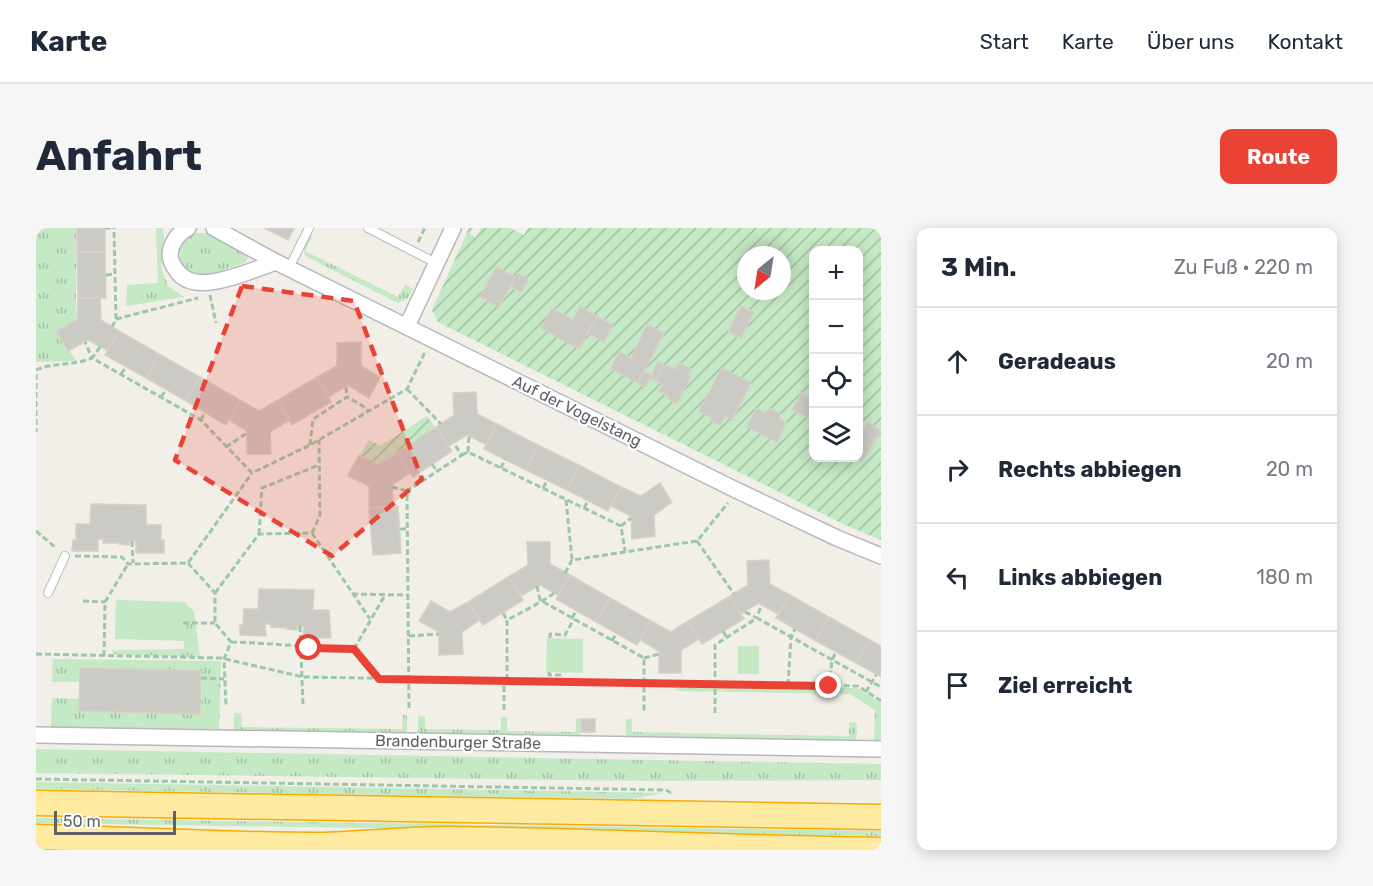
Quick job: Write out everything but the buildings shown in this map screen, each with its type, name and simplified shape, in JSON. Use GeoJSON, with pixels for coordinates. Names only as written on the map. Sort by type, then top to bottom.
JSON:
{"type":"FeatureCollection","features":[{"type":"Feature","properties":{"kind":"highway"},"geometry":{"type":"LineString","coordinates":[[36,803],[881,817]]}},
{"type":"Feature","properties":{"kind":"highway"},"geometry":{"type":"LineString","coordinates":[[36,837],[214,844],[319,845],[446,839],[881,849]]}},
{"type":"Feature","properties":{"kind":"highway"},"geometry":{"type":"LineString","coordinates":[[555,850],[589,842]]}},
{"type":"Feature","properties":{"kind":"street"},"geometry":{"type":"LineString","coordinates":[[188,228],[173,234],[170,254],[172,265],[180,277],[208,290],[283,265]]}},
{"type":"Feature","properties":{"kind":"street","name":"Auf der Vogelstang"},"geometry":{"type":"LineString","coordinates":[[214,228],[283,265],[736,489],[837,538],[881,556]]}},
{"type":"Feature","properties":{"kind":"street"},"geometry":{"type":"LineString","coordinates":[[406,326],[453,228]]}},
{"type":"Feature","properties":{"kind":"street","name":"Brandenburger Straße"},"geometry":{"type":"LineString","coordinates":[[36,735],[881,749]]}},
{"type":"Feature","properties":{"kind":"lane"},"geometry":{"type":"LineString","coordinates":[[283,265],[309,228]]}},
{"type":"Feature","properties":{"kind":"lane"},"geometry":{"type":"LineString","coordinates":[[368,228],[436,263]]}},
{"type":"Feature","properties":{"kind":"lane"},"geometry":{"type":"LineString","coordinates":[[48,593],[65,556]]}},
{"type":"Feature","properties":{"kind":"path"},"geometry":{"type":"LineString","coordinates":[[105,228],[112,228],[116,319],[112,327]]}},
{"type":"Feature","properties":{"kind":"path"},"geometry":{"type":"LineString","coordinates":[[106,274],[115,274]]}},
{"type":"Feature","properties":{"kind":"path"},"geometry":{"type":"LineString","coordinates":[[116,319],[208,290],[216,323]]}},
{"type":"Feature","properties":{"kind":"path"},"geometry":{"type":"LineString","coordinates":[[188,563],[252,473],[310,445],[407,389],[432,339]]}},
{"type":"Feature","properties":{"kind":"path"},"geometry":{"type":"LineString","coordinates":[[85,342],[92,358],[201,420],[252,473]]}},
{"type":"Feature","properties":{"kind":"path"},"geometry":{"type":"LineString","coordinates":[[36,432],[36,372],[46,366],[81,363],[92,358],[100,347]]}},
{"type":"Feature","properties":{"kind":"path"},"geometry":{"type":"LineString","coordinates":[[121,374],[126,367]]}},
{"type":"Feature","properties":{"kind":"path"},"geometry":{"type":"LineString","coordinates":[[346,387],[347,397]]}},
{"type":"Feature","properties":{"kind":"path"},"geometry":{"type":"LineString","coordinates":[[407,389],[441,424]]}},
{"type":"Feature","properties":{"kind":"path"},"geometry":{"type":"LineString","coordinates":[[161,397],[165,390]]}},
{"type":"Feature","properties":{"kind":"path"},"geometry":{"type":"LineString","coordinates":[[347,397],[368,411]]}},
{"type":"Feature","properties":{"kind":"path"},"geometry":{"type":"LineString","coordinates":[[310,445],[313,418],[347,397]]}},
{"type":"Feature","properties":{"kind":"path"},"geometry":{"type":"LineString","coordinates":[[201,420],[205,412]]}},
{"type":"Feature","properties":{"kind":"path"},"geometry":{"type":"LineString","coordinates":[[313,412],[316,417]]}},
{"type":"Feature","properties":{"kind":"path"},"geometry":{"type":"LineString","coordinates":[[226,447],[247,432]]}},
{"type":"Feature","properties":{"kind":"path"},"geometry":{"type":"LineString","coordinates":[[468,452],[469,436]]}},
{"type":"Feature","properties":{"kind":"path"},"geometry":{"type":"LineString","coordinates":[[312,533],[320,514],[319,440]]}},
{"type":"Feature","properties":{"kind":"path"},"geometry":{"type":"LineString","coordinates":[[454,444],[462,455]]}},
{"type":"Feature","properties":{"kind":"path"},"geometry":{"type":"LineString","coordinates":[[392,487],[407,491],[468,452]]}},
{"type":"Feature","properties":{"kind":"path"},"geometry":{"type":"LineString","coordinates":[[468,452],[621,526]]}},
{"type":"Feature","properties":{"kind":"path"},"geometry":{"type":"LineString","coordinates":[[501,468],[505,459]]}},
{"type":"Feature","properties":{"kind":"path"},"geometry":{"type":"LineString","coordinates":[[432,464],[437,471]]}},
{"type":"Feature","properties":{"kind":"path"},"geometry":{"type":"LineString","coordinates":[[319,465],[262,488],[259,534],[215,593],[215,623],[231,642],[354,649],[379,679]]}},
{"type":"Feature","properties":{"kind":"path"},"geometry":{"type":"LineString","coordinates":[[543,488],[547,481]]}},
{"type":"Feature","properties":{"kind":"path"},"geometry":{"type":"LineString","coordinates":[[572,561],[697,542],[726,506],[736,489]]}},
{"type":"Feature","properties":{"kind":"path"},"geometry":{"type":"LineString","coordinates":[[407,491],[409,708]]}},
{"type":"Feature","properties":{"kind":"path"},"geometry":{"type":"LineString","coordinates":[[565,573],[572,561],[566,499]]}},
{"type":"Feature","properties":{"kind":"path"},"geometry":{"type":"LineString","coordinates":[[584,508],[588,501]]}},
{"type":"Feature","properties":{"kind":"path"},"geometry":{"type":"LineString","coordinates":[[621,526],[631,518]]}},
{"type":"Feature","properties":{"kind":"path"},"geometry":{"type":"LineString","coordinates":[[621,526],[625,552]]}},
{"type":"Feature","properties":{"kind":"path"},"geometry":{"type":"LineString","coordinates":[[399,529],[408,529]]}},
{"type":"Feature","properties":{"kind":"path"},"geometry":{"type":"LineString","coordinates":[[259,534],[312,533]]}},
{"type":"Feature","properties":{"kind":"path"},"geometry":{"type":"LineString","coordinates":[[312,533],[370,619]]}},
{"type":"Feature","properties":{"kind":"path"},"geometry":{"type":"LineString","coordinates":[[104,656],[105,602],[130,564],[132,541]]}},
{"type":"Feature","properties":{"kind":"path"},"geometry":{"type":"LineString","coordinates":[[697,542],[734,594]]}},
{"type":"Feature","properties":{"kind":"path"},"geometry":{"type":"LineString","coordinates":[[122,557],[130,564],[188,563],[215,593]]}},
{"type":"Feature","properties":{"kind":"path"},"geometry":{"type":"LineString","coordinates":[[537,586],[540,600],[612,641],[644,658],[659,654]]}},
{"type":"Feature","properties":{"kind":"path"},"geometry":{"type":"LineString","coordinates":[[507,620],[554,593]]}},
{"type":"Feature","properties":{"kind":"path"},"geometry":{"type":"LineString","coordinates":[[352,594],[409,595]]}},
{"type":"Feature","properties":{"kind":"path"},"geometry":{"type":"LineString","coordinates":[[354,649],[385,595]]}},
{"type":"Feature","properties":{"kind":"path"},"geometry":{"type":"LineString","coordinates":[[83,601],[105,602]]}},
{"type":"Feature","properties":{"kind":"path"},"geometry":{"type":"LineString","coordinates":[[715,713],[715,645],[757,618],[761,605]]}},
{"type":"Feature","properties":{"kind":"path"},"geometry":{"type":"LineString","coordinates":[[550,638],[550,634],[565,635],[576,611]]}},
{"type":"Feature","properties":{"kind":"path"},"geometry":{"type":"LineString","coordinates":[[745,612],[881,687]]}},
{"type":"Feature","properties":{"kind":"path"},"geometry":{"type":"LineString","coordinates":[[503,613],[507,620],[504,710]]}},
{"type":"Feature","properties":{"kind":"path"},"geometry":{"type":"LineString","coordinates":[[183,623],[215,623]]}},
{"type":"Feature","properties":{"kind":"path"},"geometry":{"type":"LineString","coordinates":[[300,626],[303,706]]}},
{"type":"Feature","properties":{"kind":"path"},"geometry":{"type":"LineString","coordinates":[[788,685],[791,638],[795,629]]}},
{"type":"Feature","properties":{"kind":"path"},"geometry":{"type":"LineString","coordinates":[[723,632],[727,638]]}},
{"type":"Feature","properties":{"kind":"path"},"geometry":{"type":"LineString","coordinates":[[409,636],[439,634]]}},
{"type":"Feature","properties":{"kind":"path"},"geometry":{"type":"LineString","coordinates":[[612,641],[616,634]]}},
{"type":"Feature","properties":{"kind":"path"},"geometry":{"type":"LineString","coordinates":[[226,705],[224,659],[231,642]]}},
{"type":"Feature","properties":{"kind":"path"},"geometry":{"type":"LineString","coordinates":[[829,686],[832,660],[836,652]]}},
{"type":"Feature","properties":{"kind":"path"},"geometry":{"type":"LineString","coordinates":[[36,654],[224,659],[303,677],[858,686],[881,701]]}},
{"type":"Feature","properties":{"kind":"path"},"geometry":{"type":"LineString","coordinates":[[644,658],[644,712]]}},
{"type":"Feature","properties":{"kind":"path"},"geometry":{"type":"LineString","coordinates":[[549,672],[549,675],[560,675],[560,681]]}},
{"type":"Feature","properties":{"kind":"path"},"geometry":{"type":"LineString","coordinates":[[866,692],[876,675]]}},
{"type":"Feature","properties":{"kind":"path"},"geometry":{"type":"LineString","coordinates":[[201,678],[224,679]]}},
{"type":"Feature","properties":{"kind":"path"},"geometry":{"type":"LineString","coordinates":[[36,779],[666,790],[675,795]]}},
{"type":"Feature","properties":{"kind":"highlighted area"},"geometry":{"type":"Polygon","coordinates":[[[242,286],[354,301],[422,479],[332,556],[175,460],[242,286]]]}},
{"type":"Feature","properties":{"kind":"green space"},"geometry":{"type":"Polygon","coordinates":[[[36,228],[76,228],[76,320],[57,331],[76,361],[36,362],[36,228]]]}},
{"type":"Feature","properties":{"kind":"green space"},"geometry":{"type":"Polygon","coordinates":[[[156,228],[163,228],[165,249],[161,267],[168,286],[184,297],[126,306],[127,285],[158,283],[156,228]]]}},
{"type":"Feature","properties":{"kind":"green space"},"geometry":{"type":"Polygon","coordinates":[[[469,228],[473,228],[470,234],[476,237],[481,228],[510,228],[524,235],[528,228],[881,228],[881,540],[843,524],[438,322],[432,310],[469,228]]]}},
{"type":"Feature","properties":{"kind":"green space"},"geometry":{"type":"Polygon","coordinates":[[[193,233],[207,233],[246,252],[248,258],[245,263],[222,271],[200,276],[190,274],[183,269],[180,259],[181,243],[193,233]]]}},
{"type":"Feature","properties":{"kind":"green space"},"geometry":{"type":"Polygon","coordinates":[[[309,236],[312,237],[305,251],[398,297],[405,285],[413,289],[408,298],[398,303],[305,256],[303,248],[309,236]]]}},
{"type":"Feature","properties":{"kind":"green space"},"geometry":{"type":"Polygon","coordinates":[[[427,416],[435,427],[378,465],[360,455],[369,440],[380,446],[427,416]]]}},
{"type":"Feature","properties":{"kind":"green space"},"geometry":{"type":"Polygon","coordinates":[[[116,600],[187,602],[186,641],[115,639],[116,600]]]}},
{"type":"Feature","properties":{"kind":"green space"},"geometry":{"type":"Polygon","coordinates":[[[184,603],[194,611],[200,657],[113,654],[112,650],[184,649],[184,603]]]}},
{"type":"Feature","properties":{"kind":"green space"},"geometry":{"type":"Polygon","coordinates":[[[547,638],[583,639],[583,673],[546,672],[547,638]]]}},
{"type":"Feature","properties":{"kind":"green space"},"geometry":{"type":"Polygon","coordinates":[[[738,646],[759,646],[759,674],[738,674],[738,646]]]}},
{"type":"Feature","properties":{"kind":"green space"},"geometry":{"type":"Polygon","coordinates":[[[53,659],[221,661],[219,729],[51,727],[52,698],[79,699],[79,711],[201,714],[202,671],[80,668],[79,682],[52,682],[53,659]]]}},
{"type":"Feature","properties":{"kind":"green space"},"geometry":{"type":"Polygon","coordinates":[[[677,688],[857,688],[881,703],[881,740],[874,740],[875,710],[850,694],[676,691],[677,688]]]}},
{"type":"Feature","properties":{"kind":"green space"},"geometry":{"type":"Polygon","coordinates":[[[234,713],[241,713],[242,727],[402,729],[403,715],[407,715],[407,732],[234,730],[234,713]]]}},
{"type":"Feature","properties":{"kind":"green space"},"geometry":{"type":"Polygon","coordinates":[[[418,716],[425,716],[425,729],[501,730],[501,717],[507,717],[507,731],[576,732],[576,719],[581,718],[580,735],[418,733],[418,716]]]}},
{"type":"Feature","properties":{"kind":"green space"},"geometry":{"type":"Polygon","coordinates":[[[626,719],[632,719],[632,732],[849,736],[849,722],[857,723],[856,740],[626,736],[626,719]]]}},
{"type":"Feature","properties":{"kind":"green space"},"geometry":{"type":"Polygon","coordinates":[[[36,749],[881,764],[881,780],[649,781],[36,773],[36,749]]]}},
{"type":"Feature","properties":{"kind":"green space"},"geometry":{"type":"Polygon","coordinates":[[[36,782],[664,793],[632,799],[36,789],[36,782]]]}},
{"type":"Feature","properties":{"kind":"green space"},"geometry":{"type":"Polygon","coordinates":[[[36,818],[881,831],[881,836],[36,823],[36,818]]]}},
{"type":"Feature","properties":{"kind":"route"},"geometry":{"type":"LineString","coordinates":[[309,648],[354,649],[379,679],[829,686]]}}]}
